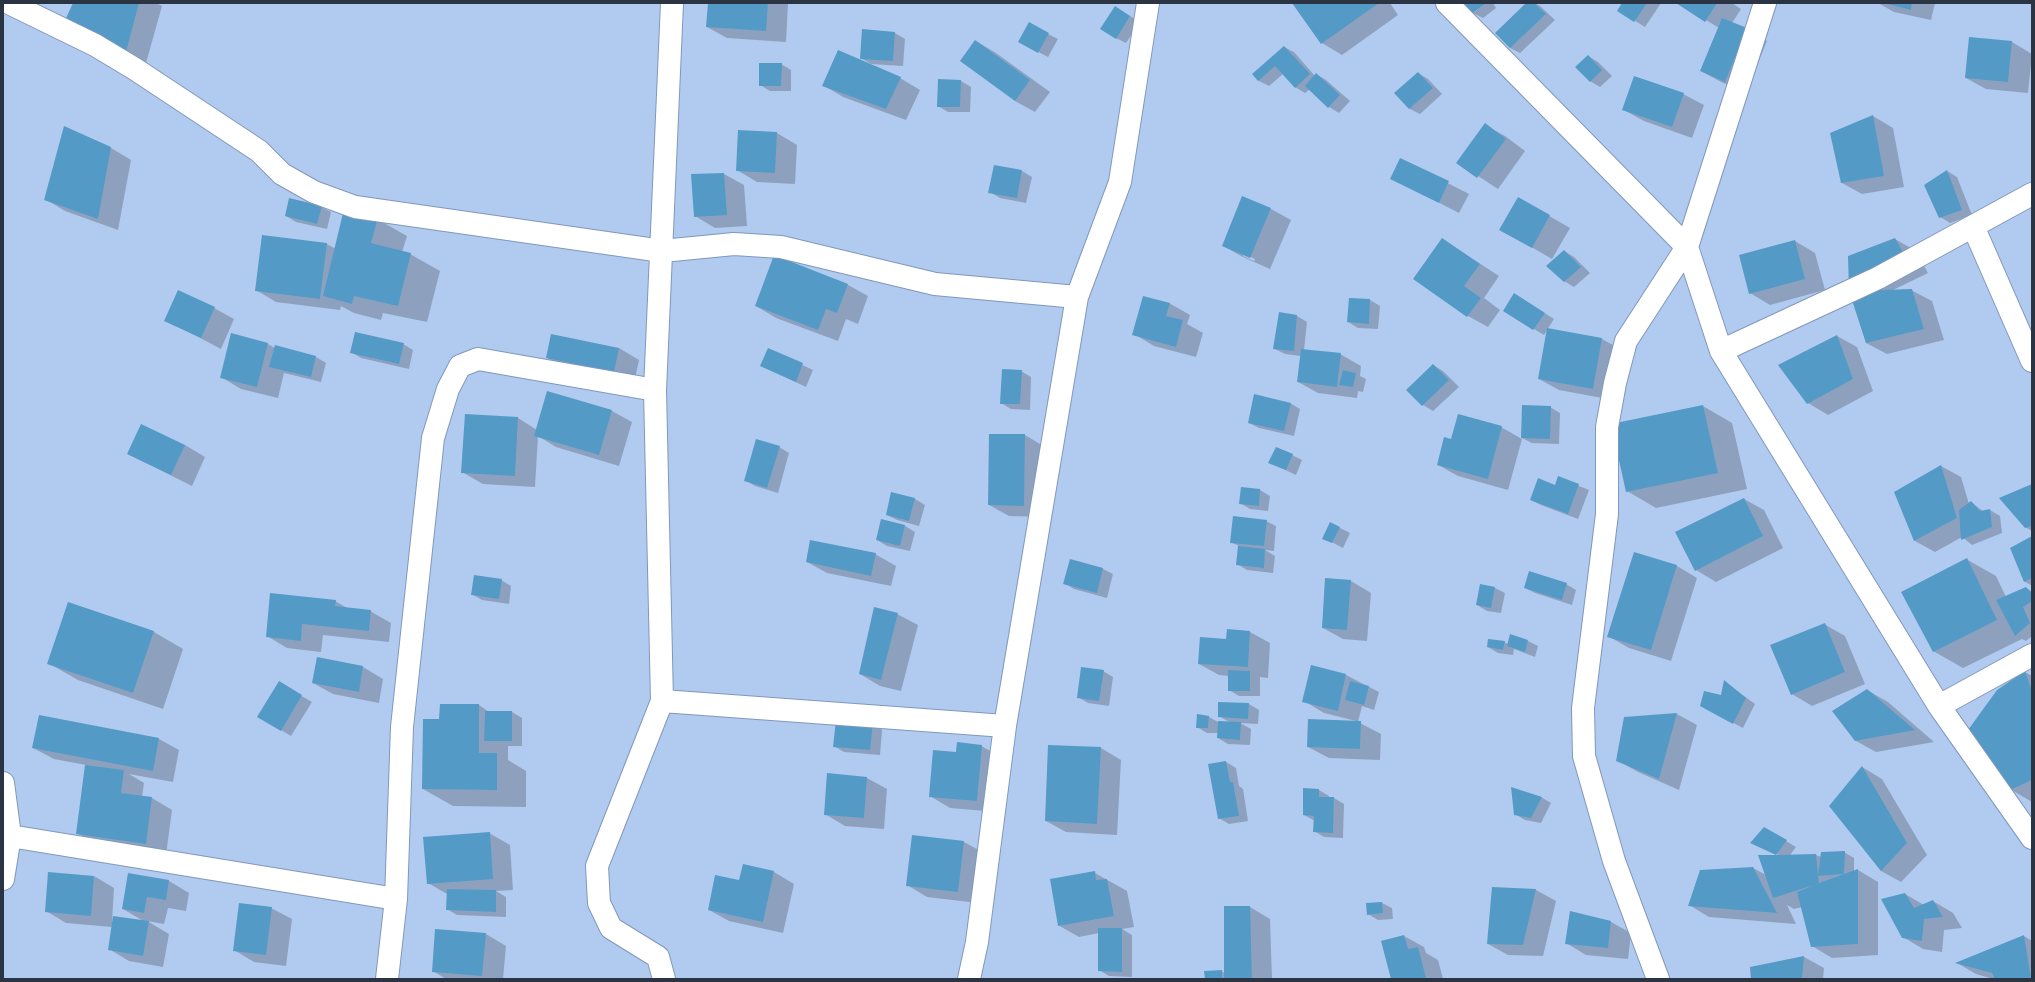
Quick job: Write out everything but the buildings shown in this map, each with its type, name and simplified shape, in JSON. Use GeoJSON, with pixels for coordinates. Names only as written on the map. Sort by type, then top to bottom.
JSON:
{"type":"FeatureCollection","features":[{"type":"Feature","properties":{"kind":"street"},"geometry":{"type":"LineString","coordinates":[[9,3],[95,45],[135,69],[259,151],[282,174],[314,192],[355,207],[662,251],[734,244],[781,248],[934,284],[1077,297]]}},
{"type":"Feature","properties":{"kind":"street"},"geometry":{"type":"LineString","coordinates":[[664,979],[658,957],[611,928],[599,903],[597,866],[662,701],[655,390],[672,3]]}},
{"type":"Feature","properties":{"kind":"street"},"geometry":{"type":"LineString","coordinates":[[969,979],[977,942],[1006,726],[1077,297],[1120,182],[1148,3]]}},
{"type":"Feature","properties":{"kind":"street"},"geometry":{"type":"LineString","coordinates":[[1446,3],[1687,247],[1721,351],[1939,706],[2032,838]]}},
{"type":"Feature","properties":{"kind":"street"},"geometry":{"type":"LineString","coordinates":[[1658,979],[1614,861],[1584,756],[1583,708],[1607,514],[1607,427],[1615,383],[1626,341],[1687,247],[1765,3]]}},
{"type":"Feature","properties":{"kind":"street"},"geometry":{"type":"LineString","coordinates":[[1721,351],[1878,278],[2032,194]]}},
{"type":"Feature","properties":{"kind":"street"},"geometry":{"type":"LineString","coordinates":[[1973,226],[2032,361]]}},
{"type":"Feature","properties":{"kind":"street"},"geometry":{"type":"LineString","coordinates":[[387,979],[396,899],[402,727],[433,438],[448,389],[460,366],[478,359],[655,390]]}},
{"type":"Feature","properties":{"kind":"street"},"geometry":{"type":"LineString","coordinates":[[1939,706],[2032,655]]}},
{"type":"Feature","properties":{"kind":"street"},"geometry":{"type":"LineString","coordinates":[[662,701],[1006,726]]}},
{"type":"Feature","properties":{"kind":"street"},"geometry":{"type":"LineString","coordinates":[[3,783],[10,836],[3,879]]}},
{"type":"Feature","properties":{"kind":"street"},"geometry":{"type":"LineString","coordinates":[[10,836],[396,899]]}}]}
